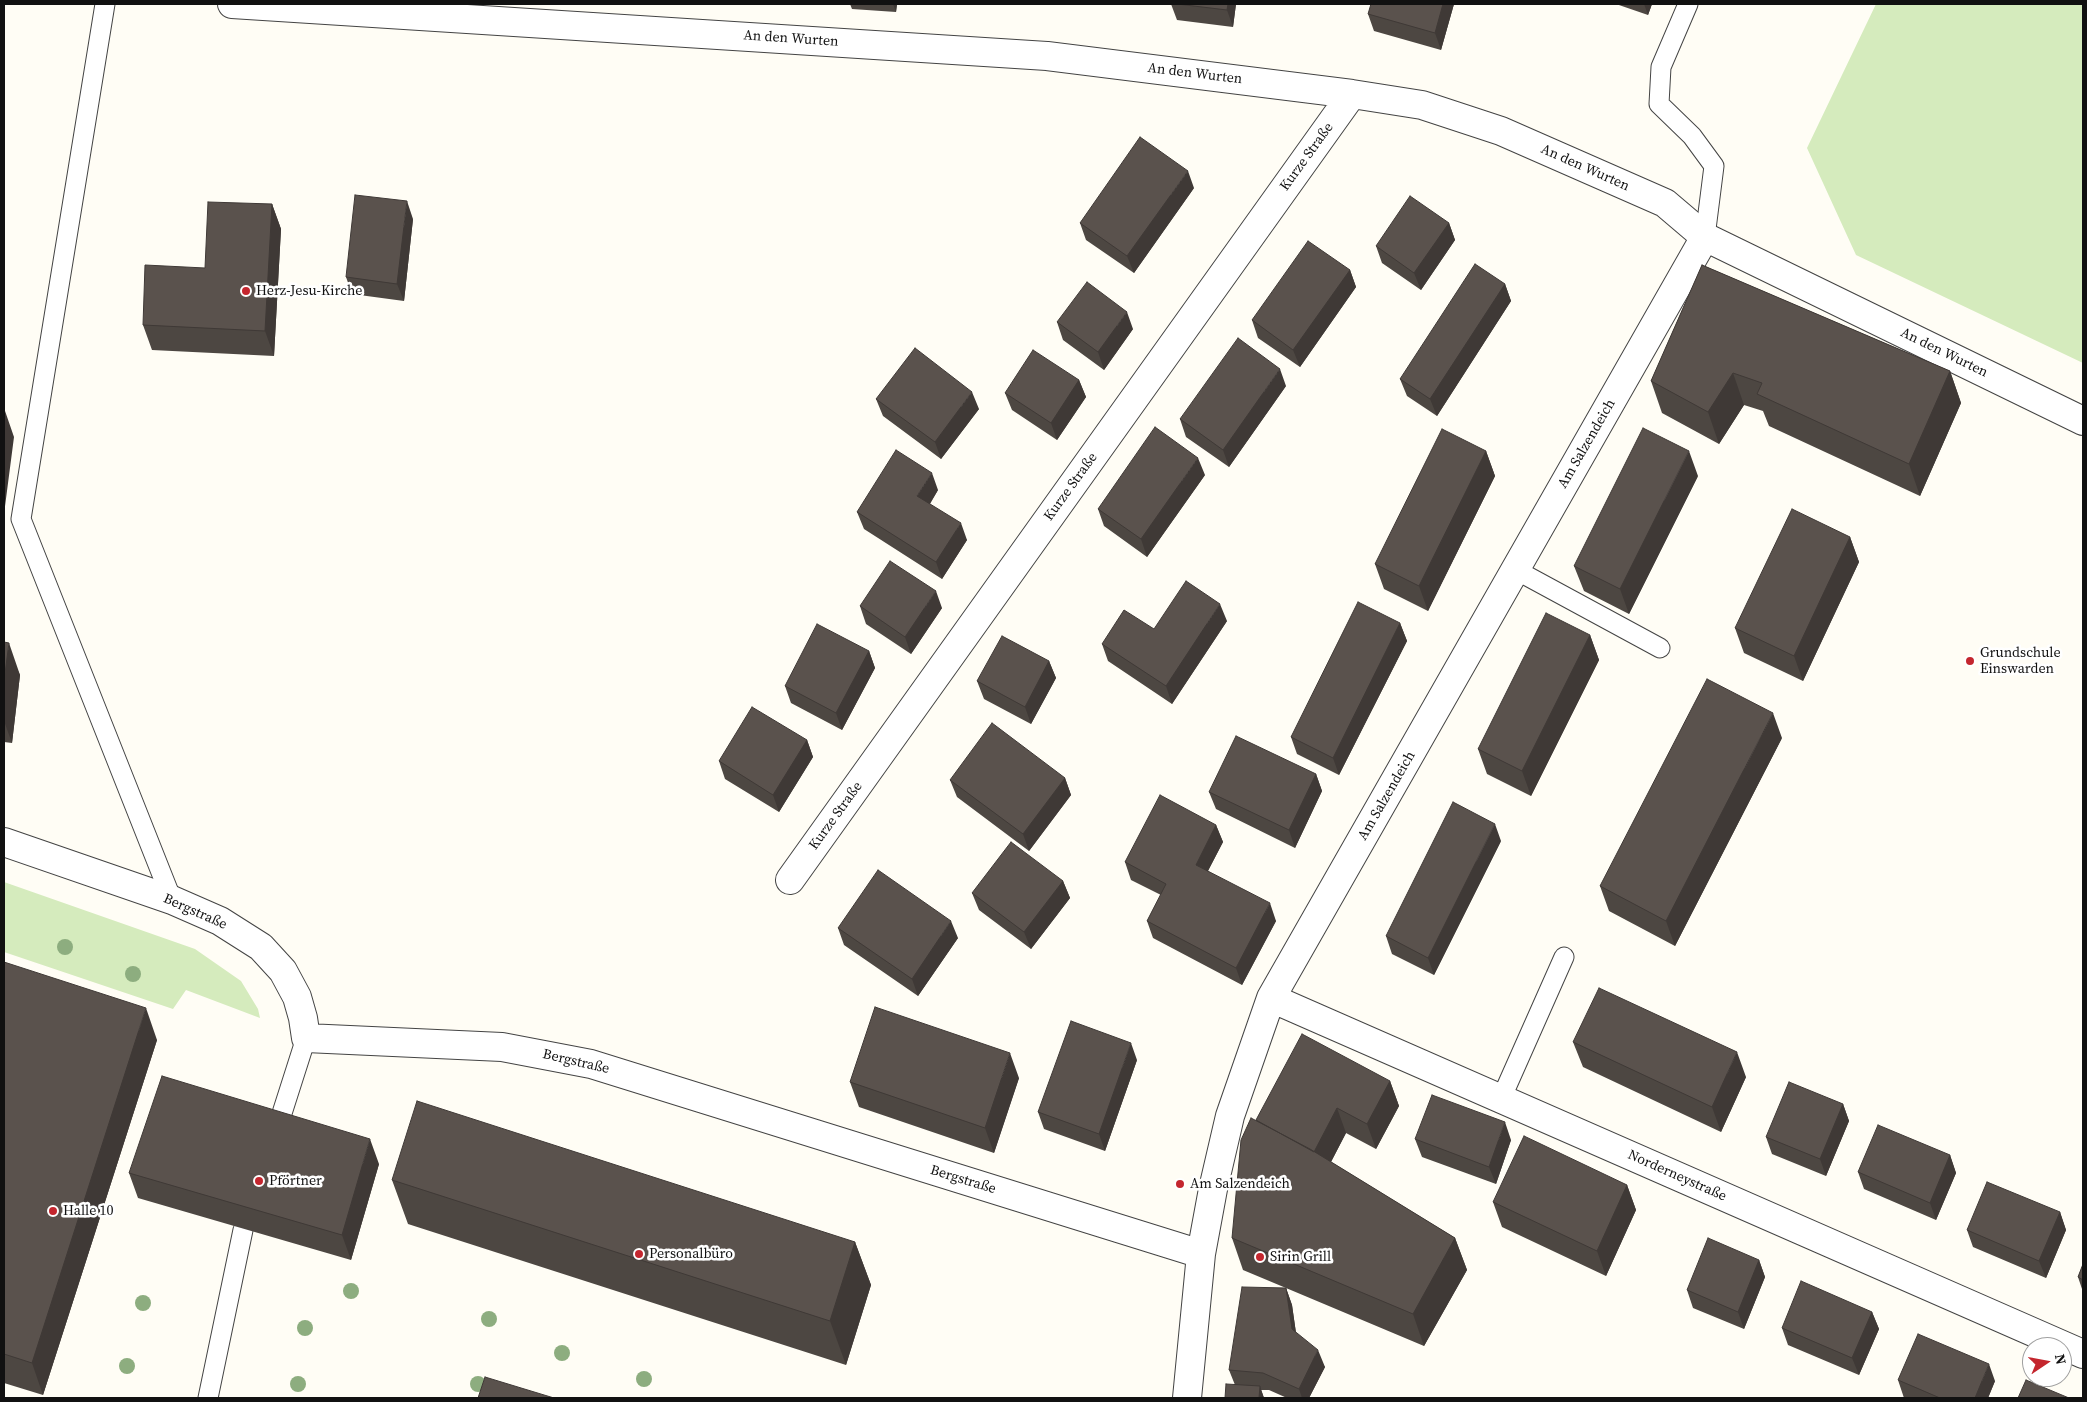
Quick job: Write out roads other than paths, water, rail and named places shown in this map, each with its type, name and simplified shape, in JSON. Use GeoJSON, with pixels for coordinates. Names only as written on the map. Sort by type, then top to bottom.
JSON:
{"type":"FeatureCollection","features":[{"type":"Feature","properties":{"kind":"street","name":"An den Wurten"},"geometry":{"type":"LineString","coordinates":[[232,4],[1047,56],[1352,94],[1422,105],[1501,131],[1665,204],[1704,237],[2083,421]]}},
{"type":"Feature","properties":{"kind":"street","name":"Kurze Straße"},"geometry":{"type":"LineString","coordinates":[[790,880],[1352,94]]}},
{"type":"Feature","properties":{"kind":"street","name":"Am Salzendeich"},"geometry":{"type":"LineString","coordinates":[[1187,1398],[1201,1254],[1230,1116],[1271,998],[1704,237]]}},
{"type":"Feature","properties":{"kind":"street","name":"Bergstraße"},"geometry":{"type":"LineString","coordinates":[[4,842],[172,900],[220,921],[261,947],[283,971],[297,997],[306,1038],[502,1047],[591,1064],[1201,1254]]}},
{"type":"Feature","properties":{"kind":"street","name":"Norderneystraße"},"geometry":{"type":"LineString","coordinates":[[1271,998],[2083,1354]]}},
{"type":"Feature","properties":{"kind":"lane"},"geometry":{"type":"LineString","coordinates":[[105,4],[21,519],[172,900]]}},
{"type":"Feature","properties":{"kind":"lane"},"geometry":{"type":"LineString","coordinates":[[1688,4],[1661,67],[1658,104],[1692,136],[1714,166],[1704,237]]}},
{"type":"Feature","properties":{"kind":"lane"},"geometry":{"type":"LineString","coordinates":[[1516,570],[1660,648]]}},
{"type":"Feature","properties":{"kind":"lane"},"geometry":{"type":"LineString","coordinates":[[1501,1099],[1564,957]]}},
{"type":"Feature","properties":{"kind":"lane"},"geometry":{"type":"LineString","coordinates":[[276,1132],[306,1038]]}},
{"type":"Feature","properties":{"kind":"lane"},"geometry":{"type":"LineString","coordinates":[[208,1398],[243,1230]]}},
{"type":"Feature","properties":{"kind":"place","name":"Herz-Jesu-Kirche"},"geometry":{"type":"Point","coordinates":[246,291]}},
{"type":"Feature","properties":{"kind":"place","name":"Grundschule Einswarden"},"geometry":{"type":"Point","coordinates":[1970,661]}},
{"type":"Feature","properties":{"kind":"place","name":"Pförtner"},"geometry":{"type":"Point","coordinates":[259,1181]}},
{"type":"Feature","properties":{"kind":"place","name":"Am Salzendeich"},"geometry":{"type":"Point","coordinates":[1180,1184]}},
{"type":"Feature","properties":{"kind":"place","name":"Halle 10"},"geometry":{"type":"Point","coordinates":[53,1211]}},
{"type":"Feature","properties":{"kind":"place","name":"Personalbüro"},"geometry":{"type":"Point","coordinates":[639,1254]}},
{"type":"Feature","properties":{"kind":"place","name":"Sirin Grill"},"geometry":{"type":"Point","coordinates":[1260,1257]}}]}
